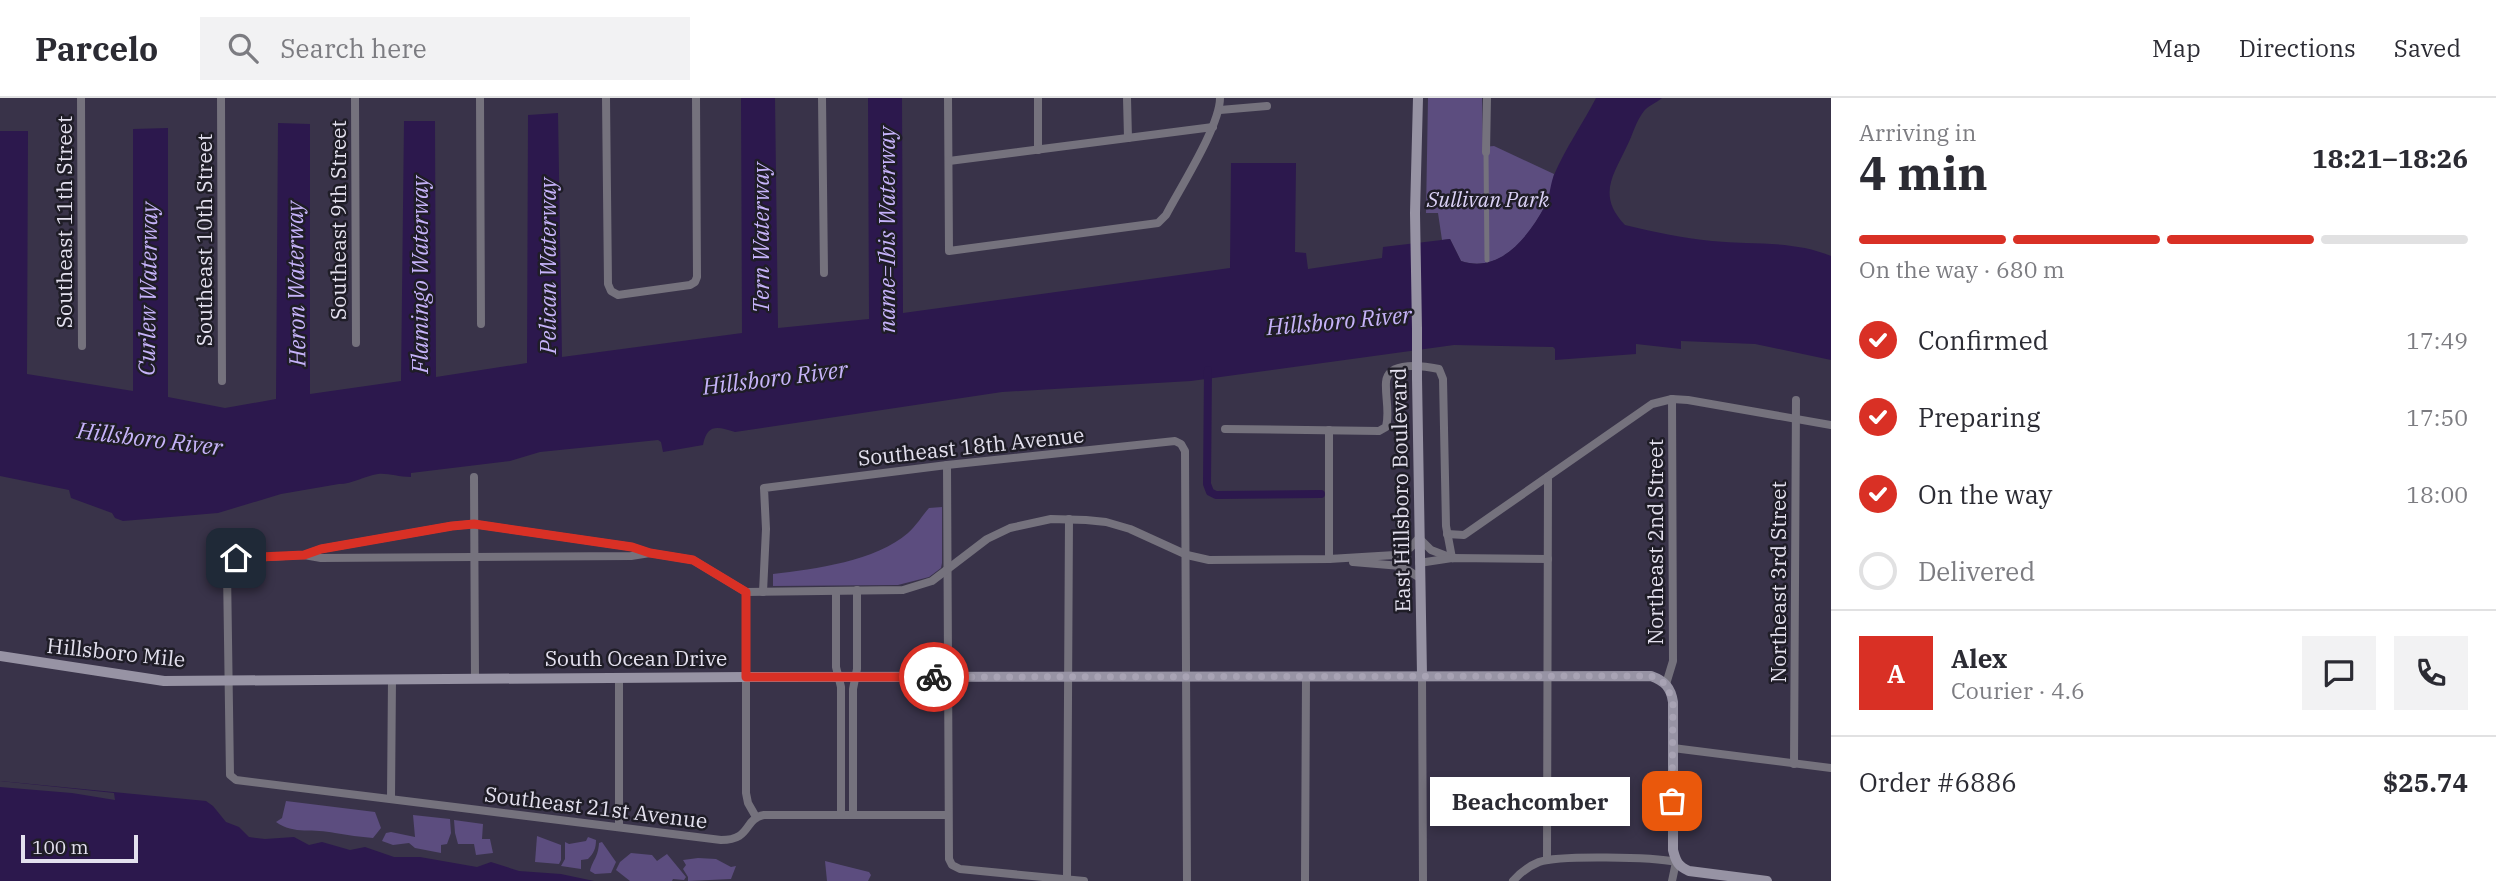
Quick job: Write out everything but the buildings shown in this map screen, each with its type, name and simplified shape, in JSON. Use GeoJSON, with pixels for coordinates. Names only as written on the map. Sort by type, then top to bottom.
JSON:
{"type":"FeatureCollection","features":[{"type":"Feature","properties":{"kind":"main road","name":"East Hillsboro Boulevard"},"geometry":{"type":"LineString","coordinates":[[1418,98],[1415,213],[1422,675]]}},
{"type":"Feature","properties":{"kind":"main road","name":"Hillsboro Mile"},"geometry":{"type":"LineString","coordinates":[[0,656],[164,681],[229,680]]}},
{"type":"Feature","properties":{"kind":"main road","name":"South Ocean Drive"},"geometry":{"type":"LineString","coordinates":[[229,680],[1422,675],[1651,676],[1666,684]]}},
{"type":"Feature","properties":{"kind":"main road"},"geometry":{"type":"LineString","coordinates":[[1666,684],[1673,702],[1673,845],[1676,862],[1689,871],[1767,881]]}},
{"type":"Feature","properties":{"kind":"street","name":"Southeast 11th Street"},"geometry":{"type":"LineString","coordinates":[[81,98],[82,346]]}},
{"type":"Feature","properties":{"kind":"street","name":"Southeast 10th Street"},"geometry":{"type":"LineString","coordinates":[[221,98],[222,382]]}},
{"type":"Feature","properties":{"kind":"street","name":"Southeast 9th Street"},"geometry":{"type":"LineString","coordinates":[[355,98],[356,343]]}},
{"type":"Feature","properties":{"kind":"street"},"geometry":{"type":"LineString","coordinates":[[480,98],[481,324]]}},
{"type":"Feature","properties":{"kind":"street"},"geometry":{"type":"LineString","coordinates":[[606,98],[608,284],[611,291],[618,295],[628,295],[695,282],[696,98]]}},
{"type":"Feature","properties":{"kind":"street"},"geometry":{"type":"LineString","coordinates":[[822,98],[824,273]]}},
{"type":"Feature","properties":{"kind":"street"},"geometry":{"type":"LineString","coordinates":[[948,98],[948,251],[1157,223],[1166,215],[1213,127],[1220,110],[1220,98]]}},
{"type":"Feature","properties":{"kind":"street"},"geometry":{"type":"LineString","coordinates":[[1038,98],[1038,150]]}},
{"type":"Feature","properties":{"kind":"street"},"geometry":{"type":"LineString","coordinates":[[1127,98],[1128,138]]}},
{"type":"Feature","properties":{"kind":"street"},"geometry":{"type":"LineString","coordinates":[[1487,98],[1487,260]]}},
{"type":"Feature","properties":{"kind":"street"},"geometry":{"type":"LineString","coordinates":[[1220,110],[1267,106]]}},
{"type":"Feature","properties":{"kind":"street"},"geometry":{"type":"LineString","coordinates":[[948,162],[1213,127]]}},
{"type":"Feature","properties":{"kind":"street"},"geometry":{"type":"LineString","coordinates":[[1225,429],[1379,431],[1386,427],[1388,418],[1386,383],[1392,371],[1401,367],[1428,366],[1439,369],[1443,379],[1447,534],[1452,558]]}},
{"type":"Feature","properties":{"kind":"street"},"geometry":{"type":"LineString","coordinates":[[1447,534],[1464,535],[1652,404],[1672,399],[1705,402],[1831,425]]}},
{"type":"Feature","properties":{"kind":"street","name":"Northeast 2nd Street"},"geometry":{"type":"LineString","coordinates":[[1666,684],[1674,661],[1672,399]]}},
{"type":"Feature","properties":{"kind":"street","name":"Northeast 3rd Street"},"geometry":{"type":"LineString","coordinates":[[1794,764],[1796,400]]}},
{"type":"Feature","properties":{"kind":"street"},"geometry":{"type":"LineString","coordinates":[[1329,430],[1329,559]]}},
{"type":"Feature","properties":{"kind":"street","name":"Southeast 18th Avenue"},"geometry":{"type":"LineString","coordinates":[[763,592],[766,529],[764,488],[1175,441],[1181,444],[1185,451],[1187,555]]}},
{"type":"Feature","properties":{"kind":"street"},"geometry":{"type":"LineString","coordinates":[[947,465],[949,859],[952,866],[960,869],[1084,881]]}},
{"type":"Feature","properties":{"kind":"street"},"geometry":{"type":"LineString","coordinates":[[474,477],[475,678]]}},
{"type":"Feature","properties":{"kind":"street"},"geometry":{"type":"LineString","coordinates":[[1548,477],[1548,859]]}},
{"type":"Feature","properties":{"kind":"street"},"geometry":{"type":"LineString","coordinates":[[304,555],[330,547],[474,524],[632,547],[650,553],[693,560],[746,592],[903,590],[932,581],[986,539],[1010,528],[1051,519],[1069,519],[1130,529],[1187,555],[1209,559],[1329,559],[1395,555],[1410,548],[1419,538],[1431,550],[1452,558]]}},
{"type":"Feature","properties":{"kind":"street"},"geometry":{"type":"LineString","coordinates":[[1067,879],[1069,519]]}},
{"type":"Feature","properties":{"kind":"street"},"geometry":{"type":"LineString","coordinates":[[229,680],[227,571],[233,559],[304,555],[321,558],[631,556],[650,553]]}},
{"type":"Feature","properties":{"kind":"street"},"geometry":{"type":"LineString","coordinates":[[1187,555],[1187,881]]}},
{"type":"Feature","properties":{"kind":"street"},"geometry":{"type":"LineString","coordinates":[[1419,563],[1452,558],[1548,559]]}},
{"type":"Feature","properties":{"kind":"street"},"geometry":{"type":"LineString","coordinates":[[1329,559],[1401,566],[1420,578]]}},
{"type":"Feature","properties":{"kind":"street"},"geometry":{"type":"LineString","coordinates":[[853,815],[853,689],[857,590]]}},
{"type":"Feature","properties":{"kind":"street"},"geometry":{"type":"LineString","coordinates":[[836,591],[836,667],[841,687],[841,815]]}},
{"type":"Feature","properties":{"kind":"street"},"geometry":{"type":"LineString","coordinates":[[746,592],[746,793],[747,803],[756,817],[948,815]]}},
{"type":"Feature","properties":{"kind":"street","name":"East Hillsboro Boulevard"},"geometry":{"type":"LineString","coordinates":[[1422,675],[1423,881]]}},
{"type":"Feature","properties":{"kind":"street"},"geometry":{"type":"LineString","coordinates":[[619,677],[619,827]]}},
{"type":"Feature","properties":{"kind":"street"},"geometry":{"type":"LineString","coordinates":[[1305,881],[1307,677]]}},
{"type":"Feature","properties":{"kind":"street"},"geometry":{"type":"LineString","coordinates":[[391,798],[392,679]]}},
{"type":"Feature","properties":{"kind":"street","name":"Southeast 21st Avenue"},"geometry":{"type":"LineString","coordinates":[[229,680],[229,773],[232,778],[734,840],[745,832],[756,817]]}},
{"type":"Feature","properties":{"kind":"street"},"geometry":{"type":"LineString","coordinates":[[1673,748],[1831,768]]}},
{"type":"Feature","properties":{"kind":"street"},"geometry":{"type":"LineString","coordinates":[[1513,881],[1528,867],[1548,859],[1662,859],[1676,862],[1672,881]]}},
{"type":"Feature","properties":{"kind":"green space","name":"Sullivan Park"},"geometry":{"type":"Polygon","coordinates":[[[1428,98],[1482,98],[1483,147],[1494,146],[1554,174],[1548,199],[1531,230],[1512,250],[1488,262],[1475,264],[1461,261],[1450,239],[1442,240],[1438,213],[1426,213],[1428,98]]]}},
{"type":"Feature","properties":{"kind":"green space"},"geometry":{"type":"Polygon","coordinates":[[[942,507],[942,563],[941,568],[929,577],[898,585],[773,586],[773,574],[844,562],[879,551],[908,533],[929,508],[942,507]]]}},
{"type":"Feature","properties":{"kind":"green space"},"geometry":{"type":"Polygon","coordinates":[[[286,801],[375,812],[381,828],[373,838],[290,828],[276,822],[282,818],[286,801]]]}},
{"type":"Feature","properties":{"kind":"green space"},"geometry":{"type":"Polygon","coordinates":[[[413,815],[450,819],[451,833],[447,844],[441,845],[441,853],[415,848],[409,843],[393,845],[382,841],[386,833],[391,832],[415,837],[413,815]]]}},
{"type":"Feature","properties":{"kind":"green space"},"geometry":{"type":"Polygon","coordinates":[[[454,820],[483,824],[482,839],[490,839],[493,853],[476,855],[474,844],[458,844],[454,820]]]}},
{"type":"Feature","properties":{"kind":"green space"},"geometry":{"type":"Polygon","coordinates":[[[537,836],[561,845],[559,864],[535,862],[537,836]]]}},
{"type":"Feature","properties":{"kind":"green space"},"geometry":{"type":"Polygon","coordinates":[[[588,837],[596,840],[596,846],[588,859],[581,860],[581,869],[561,866],[565,859],[565,842],[569,844],[586,841],[588,837]]]}},
{"type":"Feature","properties":{"kind":"green space"},"geometry":{"type":"Polygon","coordinates":[[[602,842],[616,862],[611,873],[595,874],[590,871],[599,843],[602,842]]]}},
{"type":"Feature","properties":{"kind":"green space"},"geometry":{"type":"Polygon","coordinates":[[[631,853],[652,855],[657,861],[667,854],[686,877],[684,880],[672,881],[630,881],[616,870],[620,862],[631,853]]]}},
{"type":"Feature","properties":{"kind":"green space"},"geometry":{"type":"Polygon","coordinates":[[[716,859],[731,867],[736,866],[731,879],[688,881],[683,860],[716,859]]]}},
{"type":"Feature","properties":{"kind":"green space"},"geometry":{"type":"Polygon","coordinates":[[[825,861],[869,872],[871,875],[868,881],[827,881],[825,861]]]}},
{"type":"Feature","properties":{"kind":"water"},"geometry":{"type":"Polygon","coordinates":[[[741,98],[775,98],[778,328],[869,319],[868,98],[902,98],[903,313],[1230,268],[1231,163],[1296,163],[1295,252],[1306,253],[1308,269],[1382,258],[1383,247],[1450,239],[1461,261],[1475,264],[1488,262],[1511,250],[1538,218],[1547,202],[1558,165],[1596,98],[1662,98],[1641,115],[1613,176],[1610,195],[1616,214],[1625,225],[1668,234],[1712,241],[1802,247],[1831,256],[1831,360],[1755,344],[1681,341],[1681,349],[1636,344],[1636,354],[1555,360],[1553,347],[1454,345],[1191,381],[1002,392],[735,432],[714,428],[707,433],[703,445],[663,452],[658,440],[540,452],[510,461],[411,473],[411,477],[378,474],[349,483],[281,494],[218,513],[123,521],[115,518],[112,513],[71,498],[69,490],[0,476],[0,131],[28,131],[27,374],[133,391],[133,129],[168,128],[168,397],[225,408],[276,399],[278,123],[310,124],[310,394],[401,381],[404,121],[435,121],[436,377],[527,363],[528,115],[558,113],[562,357],[742,333],[741,98]]]}},
{"type":"Feature","properties":{"kind":"water"},"geometry":{"type":"Polygon","coordinates":[[[0,781],[206,801],[226,822],[239,827],[249,837],[294,837],[309,845],[322,842],[350,850],[365,847],[394,857],[420,857],[477,867],[491,862],[519,871],[561,874],[594,881],[0,881],[0,781]]]}},
{"type":"Feature","properties":{"kind":"pier"},"geometry":{"type":"Polygon","coordinates":[[[0,781],[114,793],[115,800],[72,793],[0,787],[0,781]]]}},
{"type":"Feature","properties":{"kind":"waterway"},"geometry":{"type":"LineString","coordinates":[[1208,370],[1207,484],[1210,492],[1216,495],[1321,494]]}},
{"type":"Feature","properties":{"kind":"way so far"},"geometry":{"type":"LineString","coordinates":[[934,677],[1651,676],[1666,684],[1673,702],[1672,801]]}},
{"type":"Feature","properties":{"kind":"place","name":"Beachcomber"},"geometry":{"type":"Point","coordinates":[1672,801]}},
{"type":"Feature","properties":{"kind":"route"},"geometry":{"type":"LineString","coordinates":[[236,558],[304,555],[321,549],[474,524],[632,547],[650,553],[693,560],[746,592],[746,677],[934,677]]}},
{"type":"Feature","properties":{"kind":"water label","name":"name=Ibis Waterway"},"geometry":{"type":"Point","coordinates":[886,230]}},
{"type":"Feature","properties":{"kind":"water label","name":"Tern Waterway"},"geometry":{"type":"Point","coordinates":[760,238]}},
{"type":"Feature","properties":{"kind":"water label","name":"Pelican Waterway"},"geometry":{"type":"Point","coordinates":[547,266]}},
{"type":"Feature","properties":{"kind":"water label","name":"Flamingo Waterway"},"geometry":{"type":"Point","coordinates":[419,275]}},
{"type":"Feature","properties":{"kind":"water label","name":"Heron Waterway"},"geometry":{"type":"Point","coordinates":[295,284]}},
{"type":"Feature","properties":{"kind":"water label","name":"Curlew Waterway"},"geometry":{"type":"Point","coordinates":[147,289]}},
{"type":"Feature","properties":{"kind":"water label","name":"Hillsboro River"},"geometry":{"type":"Point","coordinates":[1339,320]}},
{"type":"Feature","properties":{"kind":"water label","name":"Hillsboro River"},"geometry":{"type":"Point","coordinates":[775,377]}},
{"type":"Feature","properties":{"kind":"water label","name":"Hillsboro River"},"geometry":{"type":"Point","coordinates":[150,438]}}]}
